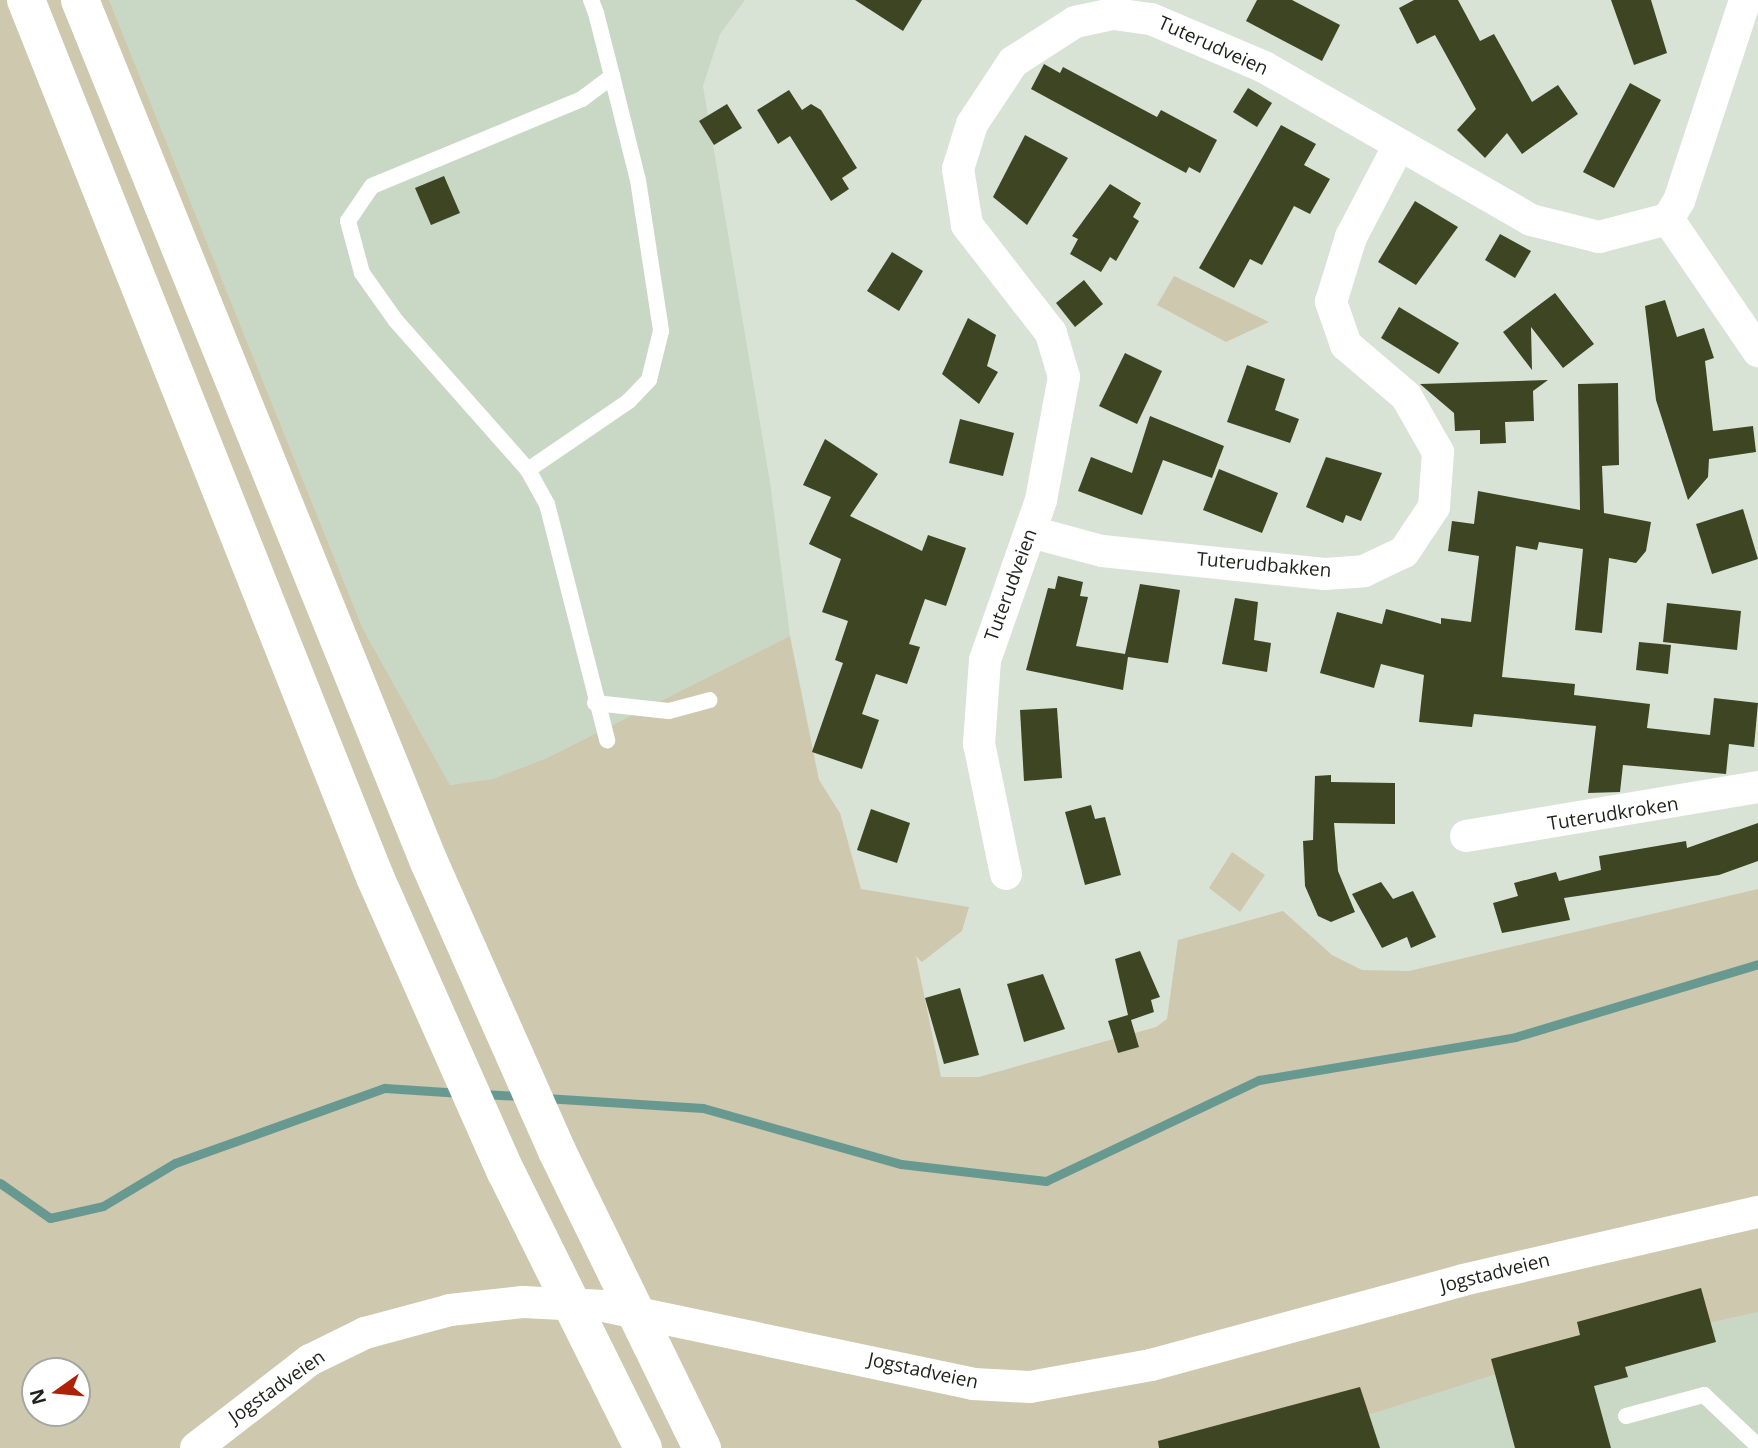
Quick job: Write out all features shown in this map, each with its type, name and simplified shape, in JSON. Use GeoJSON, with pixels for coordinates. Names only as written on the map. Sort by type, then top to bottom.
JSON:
{"type":"FeatureCollection","features":[{"type":"Feature","properties":{"kind":"highway"},"geometry":{"type":"LineString","coordinates":[[26,0],[376,877],[600,1369],[643,1448]]}},
{"type":"Feature","properties":{"kind":"highway"},"geometry":{"type":"LineString","coordinates":[[80,0],[429,862],[659,1367],[702,1448]]}},
{"type":"Feature","properties":{"kind":"street"},"geometry":{"type":"LineString","coordinates":[[1748,9],[1668,219],[1758,351]]}},
{"type":"Feature","properties":{"kind":"street","name":"Tuterudveien"},"geometry":{"type":"LineString","coordinates":[[1006,874],[979,744],[981,701],[993,626],[1031,532],[1063,398],[1062,357],[1051,332],[967,225],[958,169],[972,124],[1013,62],[1076,11],[1114,14],[1184,29],[1264,67],[1398,147],[1569,234],[1626,233],[1668,219]]}},
{"type":"Feature","properties":{"kind":"street","name":"Tuterudbakken"},"geometry":{"type":"LineString","coordinates":[[1031,532],[1102,551],[1325,574],[1364,570],[1404,552],[1434,507],[1438,452],[1406,396],[1346,345],[1331,302],[1351,237],[1398,147]]}},
{"type":"Feature","properties":{"kind":"street","name":"Tuterudkroken"},"geometry":{"type":"LineString","coordinates":[[1466,836],[1758,787]]}},
{"type":"Feature","properties":{"kind":"street","name":"Jogstadveien"},"geometry":{"type":"LineString","coordinates":[[196,1448],[310,1360],[365,1333],[450,1310],[523,1302],[604,1306],[973,1384],[1030,1387],[1151,1366],[1463,1280],[1758,1212]]}},
{"type":"Feature","properties":{"kind":"lane"},"geometry":{"type":"LineString","coordinates":[[528,470],[629,401],[657,360],[656,285],[612,76],[591,0]]}},
{"type":"Feature","properties":{"kind":"lane"},"geometry":{"type":"LineString","coordinates":[[607,740],[547,504],[528,470],[396,321],[362,273],[348,221],[372,186],[582,99],[612,76]]}},
{"type":"Feature","properties":{"kind":"lane"},"geometry":{"type":"LineString","coordinates":[[596,704],[669,711],[710,700]]}},
{"type":"Feature","properties":{"kind":"lane"},"geometry":{"type":"LineString","coordinates":[[1626,1416],[1704,1395],[1758,1446]]}},
{"type":"Feature","properties":{"kind":"shaded area"},"geometry":{"type":"Polygon","coordinates":[[[0,0],[109,0],[363,629],[450,785],[492,779],[547,758],[790,636],[819,780],[840,813],[861,889],[969,907],[962,931],[922,962],[916,956],[941,1077],[979,1077],[1156,1027],[1167,1019],[1178,940],[1283,911],[1332,955],[1362,970],[1409,971],[1758,889],[1758,1312],[1528,1364],[1368,1415],[1208,1448],[0,1448],[0,0]]]}},
{"type":"Feature","properties":{"kind":"shaded area"},"geometry":{"type":"Polygon","coordinates":[[[109,0],[745,0],[720,34],[703,86],[770,482],[790,636],[547,758],[492,779],[450,785],[363,629],[109,0]]]}},
{"type":"Feature","properties":{"kind":"shaded area"},"geometry":{"type":"Polygon","coordinates":[[[1174,276],[1269,322],[1226,342],[1157,305],[1174,276]]]}},
{"type":"Feature","properties":{"kind":"shaded area"},"geometry":{"type":"Polygon","coordinates":[[[1232,852],[1265,875],[1240,912],[1209,888],[1232,852]]]}},
{"type":"Feature","properties":{"kind":"shaded area"},"geometry":{"type":"Polygon","coordinates":[[[1758,1312],[1758,1448],[1208,1448],[1368,1415],[1528,1364],[1758,1312]]]}},
{"type":"Feature","properties":{"kind":"building"},"geometry":{"type":"Polygon","coordinates":[[[855,0],[922,0],[903,31],[855,0]]]}},
{"type":"Feature","properties":{"kind":"building"},"geometry":{"type":"Polygon","coordinates":[[[1257,0],[1292,0],[1340,25],[1322,61],[1246,21],[1257,0]]]}},
{"type":"Feature","properties":{"kind":"building"},"geometry":{"type":"Polygon","coordinates":[[[1414,0],[1458,0],[1480,41],[1494,34],[1532,102],[1558,85],[1578,114],[1522,154],[1507,133],[1485,158],[1457,130],[1476,109],[1435,35],[1417,44],[1399,8],[1414,0]]]}},
{"type":"Feature","properties":{"kind":"building"},"geometry":{"type":"Polygon","coordinates":[[[1611,0],[1651,0],[1667,53],[1634,65],[1611,0]]]}},
{"type":"Feature","properties":{"kind":"building"},"geometry":{"type":"Polygon","coordinates":[[[1044,64],[1060,73],[1063,67],[1157,117],[1161,110],[1217,140],[1200,173],[1189,167],[1186,173],[1031,89],[1044,64]]]}},
{"type":"Feature","properties":{"kind":"building"},"geometry":{"type":"Polygon","coordinates":[[[1630,83],[1661,100],[1614,188],[1583,172],[1630,83]]]}},
{"type":"Feature","properties":{"kind":"building"},"geometry":{"type":"Polygon","coordinates":[[[1248,88],[1272,103],[1257,127],[1233,112],[1248,88]]]}},
{"type":"Feature","properties":{"kind":"building"},"geometry":{"type":"Polygon","coordinates":[[[789,90],[802,110],[811,104],[821,110],[857,168],[842,178],[849,189],[831,201],[790,136],[778,144],[757,110],[789,90]]]}},
{"type":"Feature","properties":{"kind":"building"},"geometry":{"type":"Polygon","coordinates":[[[727,104],[742,128],[714,145],[699,121],[727,104]]]}},
{"type":"Feature","properties":{"kind":"building"},"geometry":{"type":"Polygon","coordinates":[[[1281,125],[1316,144],[1304,165],[1330,179],[1310,214],[1294,206],[1262,265],[1250,259],[1234,288],[1199,268],[1281,125]]]}},
{"type":"Feature","properties":{"kind":"building"},"geometry":{"type":"Polygon","coordinates":[[[1025,135],[1068,158],[1027,225],[993,197],[1025,135]]]}},
{"type":"Feature","properties":{"kind":"building"},"geometry":{"type":"Polygon","coordinates":[[[444,176],[460,213],[431,225],[415,188],[444,176]]]}},
{"type":"Feature","properties":{"kind":"building"},"geometry":{"type":"Polygon","coordinates":[[[1110,184],[1141,203],[1133,217],[1139,221],[1116,261],[1110,257],[1101,272],[1070,254],[1078,239],[1072,236],[1110,184]]]}},
{"type":"Feature","properties":{"kind":"building"},"geometry":{"type":"Polygon","coordinates":[[[1415,201],[1458,227],[1416,285],[1378,262],[1415,201]]]}},
{"type":"Feature","properties":{"kind":"building"},"geometry":{"type":"Polygon","coordinates":[[[1500,234],[1531,251],[1515,278],[1485,260],[1500,234]]]}},
{"type":"Feature","properties":{"kind":"building"},"geometry":{"type":"Polygon","coordinates":[[[892,252],[923,271],[899,311],[867,291],[892,252]]]}},
{"type":"Feature","properties":{"kind":"building"},"geometry":{"type":"Polygon","coordinates":[[[1084,280],[1103,304],[1075,327],[1056,303],[1084,280]]]}},
{"type":"Feature","properties":{"kind":"building"},"geometry":{"type":"Polygon","coordinates":[[[1555,293],[1594,344],[1563,368],[1531,327],[1532,370],[1503,332],[1555,293]]]}},
{"type":"Feature","properties":{"kind":"building"},"geometry":{"type":"Polygon","coordinates":[[[1665,300],[1677,337],[1704,328],[1714,358],[1705,361],[1713,431],[1753,426],[1756,452],[1709,459],[1708,477],[1688,500],[1656,400],[1645,306],[1665,300]]]}},
{"type":"Feature","properties":{"kind":"building"},"geometry":{"type":"Polygon","coordinates":[[[1399,307],[1459,343],[1439,374],[1381,338],[1399,307]]]}},
{"type":"Feature","properties":{"kind":"building"},"geometry":{"type":"Polygon","coordinates":[[[968,318],[996,335],[987,366],[998,372],[979,404],[942,374],[968,318]]]}},
{"type":"Feature","properties":{"kind":"building"},"geometry":{"type":"Polygon","coordinates":[[[1125,353],[1162,371],[1137,424],[1099,406],[1125,353]]]}},
{"type":"Feature","properties":{"kind":"building"},"geometry":{"type":"Polygon","coordinates":[[[1247,365],[1285,379],[1275,410],[1299,419],[1290,443],[1227,422],[1247,365]]]}},
{"type":"Feature","properties":{"kind":"building"},"geometry":{"type":"Polygon","coordinates":[[[1548,380],[1533,391],[1534,421],[1505,422],[1506,443],[1480,444],[1480,430],[1455,431],[1454,413],[1420,384],[1548,380]]]}},
{"type":"Feature","properties":{"kind":"building"},"geometry":{"type":"Polygon","coordinates":[[[1618,383],[1619,465],[1602,466],[1604,513],[1651,522],[1646,551],[1636,563],[1609,558],[1602,633],[1575,630],[1583,549],[1539,542],[1537,550],[1516,546],[1502,677],[1575,684],[1574,695],[1650,704],[1647,728],[1710,735],[1714,698],[1758,703],[1754,747],[1729,744],[1726,774],[1623,765],[1620,792],[1588,793],[1596,726],[1474,714],[1472,727],[1419,722],[1424,675],[1381,664],[1374,688],[1320,673],[1337,612],[1382,624],[1386,609],[1441,624],[1441,618],[1471,622],[1479,556],[1448,551],[1452,521],[1474,524],[1478,491],[1580,510],[1578,384],[1618,383]]]}},
{"type":"Feature","properties":{"kind":"building"},"geometry":{"type":"Polygon","coordinates":[[[1150,416],[1224,446],[1212,478],[1163,460],[1142,515],[1078,491],[1091,457],[1132,473],[1150,416]]]}},
{"type":"Feature","properties":{"kind":"building"},"geometry":{"type":"Polygon","coordinates":[[[960,419],[1014,433],[1003,476],[949,463],[960,419]]]}},
{"type":"Feature","properties":{"kind":"building"},"geometry":{"type":"Polygon","coordinates":[[[825,439],[878,474],[850,516],[922,551],[928,535],[966,548],[946,606],[925,599],[909,644],[920,647],[907,684],[876,674],[862,714],[879,720],[862,769],[812,752],[843,663],[835,660],[848,621],[822,612],[841,559],[809,544],[831,497],[803,485],[825,439]]]}},
{"type":"Feature","properties":{"kind":"building"},"geometry":{"type":"Polygon","coordinates":[[[1326,457],[1382,473],[1361,521],[1346,515],[1343,523],[1306,507],[1326,457]]]}},
{"type":"Feature","properties":{"kind":"building"},"geometry":{"type":"Polygon","coordinates":[[[1219,469],[1278,493],[1262,533],[1203,510],[1219,469]]]}},
{"type":"Feature","properties":{"kind":"building"},"geometry":{"type":"Polygon","coordinates":[[[1743,509],[1758,559],[1712,574],[1696,524],[1743,509]]]}},
{"type":"Feature","properties":{"kind":"building"},"geometry":{"type":"Polygon","coordinates":[[[1058,576],[1083,582],[1080,596],[1088,597],[1076,646],[1125,654],[1140,584],[1180,590],[1168,663],[1128,657],[1123,690],[1026,670],[1048,588],[1055,589],[1058,576]]]}},
{"type":"Feature","properties":{"kind":"building"},"geometry":{"type":"Polygon","coordinates":[[[1235,598],[1258,602],[1254,640],[1271,643],[1267,672],[1222,664],[1235,598]]]}},
{"type":"Feature","properties":{"kind":"building"},"geometry":{"type":"Polygon","coordinates":[[[1667,603],[1741,611],[1737,650],[1663,642],[1667,603]]]}},
{"type":"Feature","properties":{"kind":"building"},"geometry":{"type":"Polygon","coordinates":[[[1639,642],[1671,645],[1668,674],[1636,670],[1639,642]]]}},
{"type":"Feature","properties":{"kind":"building"},"geometry":{"type":"Polygon","coordinates":[[[1057,708],[1062,778],[1024,781],[1020,710],[1057,708]]]}},
{"type":"Feature","properties":{"kind":"building"},"geometry":{"type":"Polygon","coordinates":[[[1331,775],[1331,782],[1395,783],[1395,824],[1334,823],[1338,871],[1355,912],[1331,922],[1318,916],[1305,886],[1303,841],[1313,840],[1315,776],[1331,775]]]}},
{"type":"Feature","properties":{"kind":"building"},"geometry":{"type":"Polygon","coordinates":[[[1091,805],[1095,819],[1105,817],[1121,875],[1085,885],[1065,812],[1091,805]]]}},
{"type":"Feature","properties":{"kind":"building"},"geometry":{"type":"Polygon","coordinates":[[[871,809],[910,823],[897,863],[857,850],[871,809]]]}},
{"type":"Feature","properties":{"kind":"building"},"geometry":{"type":"Polygon","coordinates":[[[1758,823],[1758,861],[1719,875],[1564,898],[1570,920],[1502,933],[1493,903],[1518,896],[1514,883],[1556,872],[1559,881],[1601,870],[1599,856],[1686,841],[1687,848],[1758,823]]]}},
{"type":"Feature","properties":{"kind":"building"},"geometry":{"type":"Polygon","coordinates":[[[1381,882],[1393,899],[1413,891],[1436,937],[1411,948],[1407,937],[1382,948],[1352,894],[1381,882]]]}},
{"type":"Feature","properties":{"kind":"building"},"geometry":{"type":"Polygon","coordinates":[[[1140,951],[1160,997],[1151,1000],[1154,1012],[1131,1020],[1139,1047],[1118,1053],[1108,1021],[1128,1015],[1115,959],[1140,951]]]}},
{"type":"Feature","properties":{"kind":"building"},"geometry":{"type":"Polygon","coordinates":[[[1043,974],[1065,1029],[1024,1042],[1007,984],[1043,974]]]}},
{"type":"Feature","properties":{"kind":"building"},"geometry":{"type":"Polygon","coordinates":[[[960,988],[979,1055],[944,1064],[925,998],[960,988]]]}},
{"type":"Feature","properties":{"kind":"building"},"geometry":{"type":"Polygon","coordinates":[[[1701,1288],[1716,1342],[1625,1367],[1628,1377],[1594,1386],[1611,1448],[1515,1448],[1491,1359],[1580,1335],[1577,1322],[1701,1288]]]}},
{"type":"Feature","properties":{"kind":"building"},"geometry":{"type":"Polygon","coordinates":[[[1360,1387],[1380,1448],[1159,1448],[1158,1441],[1360,1387]]]}},
{"type":"Feature","properties":{"kind":"waterway"},"geometry":{"type":"LineString","coordinates":[[545,1098],[703,1108],[901,1164],[1046,1181],[1259,1080],[1515,1037],[1758,964]]}},
{"type":"Feature","properties":{"kind":"waterway"},"geometry":{"type":"LineString","coordinates":[[0,1183],[50,1218],[103,1206],[175,1163],[385,1088],[461,1093]]}},
{"type":"Feature","properties":{"kind":"waterway"},"geometry":{"type":"LineString","coordinates":[[482,1094],[521,1096]]}}]}
